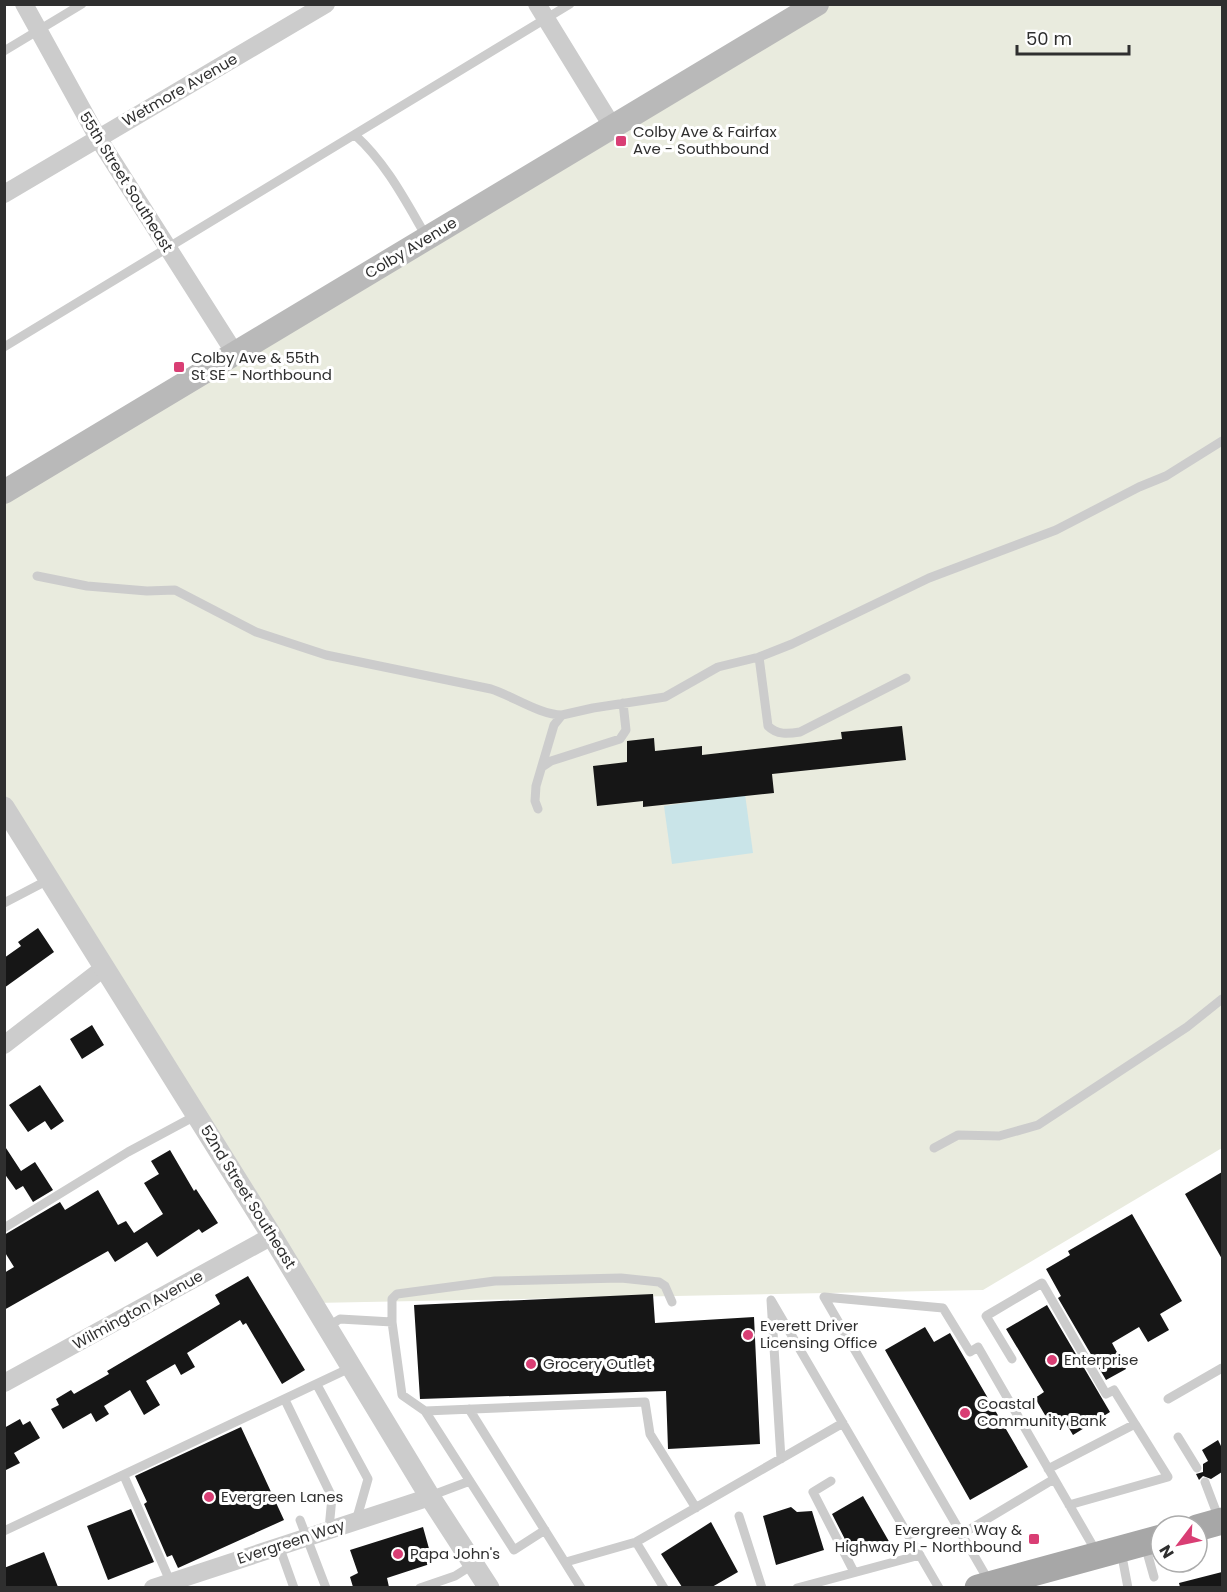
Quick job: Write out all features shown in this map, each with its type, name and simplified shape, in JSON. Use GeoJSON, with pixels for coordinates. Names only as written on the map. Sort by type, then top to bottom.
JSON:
{"type":"FeatureCollection","features":[{"type":"Feature","properties":{"kind":"main road","name":"Colby Avenue"},"geometry":{"type":"LineString","coordinates":[[4,492],[236,355],[817,4]]}},
{"type":"Feature","properties":{"kind":"main road"},"geometry":{"type":"LineString","coordinates":[[990,1585],[1131,1546]]}},
{"type":"Feature","properties":{"kind":"street","name":"55th Street Southeast"},"geometry":{"type":"LineString","coordinates":[[24,4],[98,138],[236,355]]}},
{"type":"Feature","properties":{"kind":"street","name":"Wetmore Avenue"},"geometry":{"type":"LineString","coordinates":[[4,194],[326,4]]}},
{"type":"Feature","properties":{"kind":"street"},"geometry":{"type":"LineString","coordinates":[[542,12],[612,126]]}},
{"type":"Feature","properties":{"kind":"street","name":"52nd Street Southeast"},"geometry":{"type":"LineString","coordinates":[[4,807],[272,1236],[430,1497],[489,1587]]}},
{"type":"Feature","properties":{"kind":"street"},"geometry":{"type":"LineString","coordinates":[[4,1045],[105,967]]}},
{"type":"Feature","properties":{"kind":"street","name":"Wilmington Avenue"},"geometry":{"type":"LineString","coordinates":[[4,1383],[272,1236]]}},
{"type":"Feature","properties":{"kind":"street","name":"Evergreen Way"},"geometry":{"type":"LineString","coordinates":[[175,1583],[279,1546],[304,1528],[329,1529],[430,1497]]}},
{"type":"Feature","properties":{"kind":"lane"},"geometry":{"type":"LineString","coordinates":[[4,51],[82,4]]}},
{"type":"Feature","properties":{"kind":"lane"},"geometry":{"type":"LineString","coordinates":[[4,347],[355,135],[542,12],[570,4]]}},
{"type":"Feature","properties":{"kind":"lane"},"geometry":{"type":"LineString","coordinates":[[355,135],[372,150],[393,179],[427,238]]}},
{"type":"Feature","properties":{"kind":"lane"},"geometry":{"type":"LineString","coordinates":[[37,576],[87,586],[147,591],[175,590],[256,632],[326,655],[491,689],[513,696],[552,715],[562,716],[623,703],[657,700],[718,667],[759,657],[929,578],[1056,530],[1139,487],[1166,476],[1222,441]]}},
{"type":"Feature","properties":{"kind":"lane"},"geometry":{"type":"LineString","coordinates":[[759,657],[768,726],[773,731],[788,734],[800,732],[906,678]]}},
{"type":"Feature","properties":{"kind":"lane"},"geometry":{"type":"LineString","coordinates":[[542,767],[551,761],[620,740],[626,730],[623,703]]}},
{"type":"Feature","properties":{"kind":"lane"},"geometry":{"type":"LineString","coordinates":[[538,809],[536,786],[555,725],[562,716]]}},
{"type":"Feature","properties":{"kind":"lane"},"geometry":{"type":"LineString","coordinates":[[4,903],[50,879]]}},
{"type":"Feature","properties":{"kind":"lane"},"geometry":{"type":"LineString","coordinates":[[934,1148],[958,1135],[999,1136],[1038,1125],[1187,1027],[1222,999]]}},
{"type":"Feature","properties":{"kind":"lane"},"geometry":{"type":"LineString","coordinates":[[4,1228],[128,1152],[197,1115]]}},
{"type":"Feature","properties":{"kind":"lane"},"geometry":{"type":"LineString","coordinates":[[545,1530],[514,1550],[425,1412],[402,1395],[392,1322],[392,1299],[397,1294],[495,1281],[621,1278],[659,1282],[665,1286],[672,1302]]}},
{"type":"Feature","properties":{"kind":"lane"},"geometry":{"type":"LineString","coordinates":[[1011,1359],[986,1316],[1042,1283],[1106,1394],[1114,1390],[1168,1477],[1069,1505]]}},
{"type":"Feature","properties":{"kind":"lane"},"geometry":{"type":"LineString","coordinates":[[990,1585],[824,1297],[943,1308],[970,1352],[978,1347],[1069,1505],[1131,1546],[1154,1577]]}},
{"type":"Feature","properties":{"kind":"lane"},"geometry":{"type":"LineString","coordinates":[[781,1459],[771,1300],[939,1587]]}},
{"type":"Feature","properties":{"kind":"lane"},"geometry":{"type":"LineString","coordinates":[[327,1327],[340,1319],[392,1322]]}},
{"type":"Feature","properties":{"kind":"lane"},"geometry":{"type":"LineString","coordinates":[[4,1531],[352,1368]]}},
{"type":"Feature","properties":{"kind":"lane"},"geometry":{"type":"LineString","coordinates":[[1168,1399],[1222,1368]]}},
{"type":"Feature","properties":{"kind":"lane"},"geometry":{"type":"LineString","coordinates":[[317,1385],[368,1479],[356,1521]]}},
{"type":"Feature","properties":{"kind":"lane"},"geometry":{"type":"LineString","coordinates":[[285,1400],[332,1497],[329,1529]]}},
{"type":"Feature","properties":{"kind":"lane"},"geometry":{"type":"LineString","coordinates":[[425,1412],[645,1402],[650,1434],[696,1508]]}},
{"type":"Feature","properties":{"kind":"lane"},"geometry":{"type":"LineString","coordinates":[[469,1409],[581,1587]]}},
{"type":"Feature","properties":{"kind":"lane"},"geometry":{"type":"LineString","coordinates":[[566,1562],[636,1542],[843,1423]]}},
{"type":"Feature","properties":{"kind":"lane"},"geometry":{"type":"LineString","coordinates":[[1048,1469],[1135,1424]]}},
{"type":"Feature","properties":{"kind":"lane"},"geometry":{"type":"LineString","coordinates":[[1178,1437],[1197,1468]]}},
{"type":"Feature","properties":{"kind":"lane"},"geometry":{"type":"LineString","coordinates":[[124,1476],[175,1583]]}},
{"type":"Feature","properties":{"kind":"lane"},"geometry":{"type":"LineString","coordinates":[[962,1534],[1054,1479]]}},
{"type":"Feature","properties":{"kind":"lane"},"geometry":{"type":"LineString","coordinates":[[430,1497],[470,1481]]}},
{"type":"Feature","properties":{"kind":"lane"},"geometry":{"type":"LineString","coordinates":[[831,1481],[813,1492],[854,1572]]}},
{"type":"Feature","properties":{"kind":"lane"},"geometry":{"type":"LineString","coordinates":[[1205,1482],[1213,1524]]}},
{"type":"Feature","properties":{"kind":"lane"},"geometry":{"type":"LineString","coordinates":[[739,1516],[762,1587]]}},
{"type":"Feature","properties":{"kind":"lane"},"geometry":{"type":"LineString","coordinates":[[304,1528],[326,1587]]}},
{"type":"Feature","properties":{"kind":"lane"},"geometry":{"type":"LineString","coordinates":[[636,1542],[664,1587]]}},
{"type":"Feature","properties":{"kind":"lane"},"geometry":{"type":"LineString","coordinates":[[279,1546],[294,1587]]}},
{"type":"Feature","properties":{"kind":"lane"},"geometry":{"type":"LineString","coordinates":[[1128,1587],[1131,1546]]}},
{"type":"Feature","properties":{"kind":"lane"},"geometry":{"type":"LineString","coordinates":[[797,1587],[920,1555]]}},
{"type":"Feature","properties":{"kind":"lane"},"geometry":{"type":"LineString","coordinates":[[420,1587],[455,1576],[474,1564]]}},
{"type":"Feature","properties":{"kind":"shaded area"},"geometry":{"type":"Polygon","coordinates":[[[817,5],[1222,5],[1222,1148],[983,1290],[313,1303],[5,807],[5,492],[817,5]]]}},
{"type":"Feature","properties":{"kind":"water"},"geometry":{"type":"Polygon","coordinates":[[[745,794],[753,853],[672,864],[664,806],[745,794]]]}},
{"type":"Feature","properties":{"kind":"building"},"geometry":{"type":"Polygon","coordinates":[[[902,726],[906,760],[772,774],[774,793],[643,807],[643,801],[597,806],[593,766],[627,762],[627,741],[654,738],[655,751],[702,746],[702,755],[842,739],[841,732],[902,726]]]}},
{"type":"Feature","properties":{"kind":"building"},"geometry":{"type":"Polygon","coordinates":[[[38,928],[54,952],[4,988],[4,958],[21,946],[18,942],[38,928]]]}},
{"type":"Feature","properties":{"kind":"building"},"geometry":{"type":"Polygon","coordinates":[[[92,1025],[104,1045],[82,1059],[70,1039],[92,1025]]]}},
{"type":"Feature","properties":{"kind":"building"},"geometry":{"type":"Polygon","coordinates":[[[40,1085],[64,1121],[51,1130],[45,1121],[28,1132],[9,1105],[40,1085]]]}},
{"type":"Feature","properties":{"kind":"building"},"geometry":{"type":"Polygon","coordinates":[[[4,1145],[21,1171],[35,1162],[53,1190],[33,1202],[23,1186],[16,1190],[4,1173],[4,1145]]]}},
{"type":"Feature","properties":{"kind":"building"},"geometry":{"type":"Polygon","coordinates":[[[170,1150],[194,1191],[196,1189],[218,1223],[202,1233],[199,1229],[157,1257],[147,1242],[115,1262],[108,1251],[4,1310],[4,1273],[14,1267],[4,1251],[4,1235],[60,1202],[65,1210],[98,1190],[118,1225],[126,1221],[134,1233],[163,1214],[144,1183],[159,1174],[151,1161],[170,1150]]]}},
{"type":"Feature","properties":{"kind":"building"},"geometry":{"type":"Polygon","coordinates":[[[1222,1172],[1222,1259],[1185,1194],[1222,1172]]]}},
{"type":"Feature","properties":{"kind":"building"},"geometry":{"type":"Polygon","coordinates":[[[1132,1214],[1182,1301],[1160,1314],[1169,1330],[1148,1342],[1139,1327],[1112,1343],[1126,1369],[1106,1380],[1058,1298],[1061,1296],[1046,1269],[1070,1255],[1068,1251],[1132,1214]]]}},
{"type":"Feature","properties":{"kind":"building"},"geometry":{"type":"Polygon","coordinates":[[[248,1276],[305,1370],[282,1384],[246,1323],[243,1325],[240,1320],[187,1353],[195,1367],[181,1375],[175,1364],[146,1381],[160,1405],[144,1415],[130,1390],[104,1406],[109,1414],[96,1422],[91,1413],[63,1429],[51,1409],[59,1405],[56,1399],[71,1390],[74,1394],[109,1374],[107,1371],[220,1304],[215,1295],[248,1276]]]}},
{"type":"Feature","properties":{"kind":"building"},"geometry":{"type":"Polygon","coordinates":[[[653,1294],[655,1323],[754,1317],[760,1444],[668,1449],[666,1391],[420,1399],[414,1305],[653,1294]]]}},
{"type":"Feature","properties":{"kind":"building","name":"Enterprise"},"geometry":{"type":"Polygon","coordinates":[[[1047,1305],[1110,1412],[1073,1435],[1064,1420],[1052,1427],[1035,1398],[1044,1392],[1006,1329],[1047,1305]]]}},
{"type":"Feature","properties":{"kind":"building"},"geometry":{"type":"Polygon","coordinates":[[[925,1327],[934,1342],[950,1333],[1028,1467],[970,1500],[885,1350],[925,1327]]]}},
{"type":"Feature","properties":{"kind":"building"},"geometry":{"type":"Polygon","coordinates":[[[20,1419],[23,1425],[30,1421],[40,1438],[14,1453],[20,1463],[4,1471],[4,1428],[20,1419]]]}},
{"type":"Feature","properties":{"kind":"building","name":"Evergreen Lanes"},"geometry":{"type":"Polygon","coordinates":[[[241,1427],[284,1520],[178,1568],[172,1555],[167,1557],[144,1504],[147,1502],[135,1476],[241,1427]]]}},
{"type":"Feature","properties":{"kind":"building"},"geometry":{"type":"Polygon","coordinates":[[[1218,1440],[1222,1448],[1222,1472],[1211,1479],[1203,1476],[1199,1480],[1196,1474],[1203,1472],[1203,1464],[1208,1461],[1202,1450],[1218,1440]]]}},
{"type":"Feature","properties":{"kind":"building"},"geometry":{"type":"Polygon","coordinates":[[[863,1496],[891,1545],[852,1553],[832,1514],[863,1496]]]}},
{"type":"Feature","properties":{"kind":"building"},"geometry":{"type":"Polygon","coordinates":[[[791,1507],[797,1512],[812,1511],[824,1550],[776,1565],[763,1516],[791,1507]]]}},
{"type":"Feature","properties":{"kind":"building"},"geometry":{"type":"Polygon","coordinates":[[[131,1509],[154,1562],[108,1580],[87,1526],[131,1509]]]}},
{"type":"Feature","properties":{"kind":"building"},"geometry":{"type":"Polygon","coordinates":[[[711,1522],[738,1572],[712,1587],[682,1587],[661,1554],[711,1522]]]}},
{"type":"Feature","properties":{"kind":"building"},"geometry":{"type":"Polygon","coordinates":[[[423,1527],[433,1563],[387,1578],[389,1587],[353,1587],[350,1577],[358,1573],[350,1550],[423,1527]]]}},
{"type":"Feature","properties":{"kind":"building"},"geometry":{"type":"Polygon","coordinates":[[[44,1552],[58,1587],[4,1587],[4,1568],[44,1552]]]}},
{"type":"Feature","properties":{"kind":"building"},"geometry":{"type":"Polygon","coordinates":[[[1222,1572],[1222,1587],[1180,1587],[1179,1583],[1222,1572]]]}},
{"type":"Feature","properties":{"kind":"place","name":"Colby Ave & Fairfax Ave - Southbound"},"geometry":{"type":"Point","coordinates":[621,141]}},
{"type":"Feature","properties":{"kind":"place","name":"Colby Ave & 55th St SE - Northbound"},"geometry":{"type":"Point","coordinates":[179,367]}},
{"type":"Feature","properties":{"kind":"place","name":"Everett Driver Licensing Office"},"geometry":{"type":"Point","coordinates":[748,1335]}},
{"type":"Feature","properties":{"kind":"place","name":"Enterprise"},"geometry":{"type":"Point","coordinates":[1052,1360]}},
{"type":"Feature","properties":{"kind":"place","name":"Grocery Outlet"},"geometry":{"type":"Point","coordinates":[531,1364]}},
{"type":"Feature","properties":{"kind":"place","name":"Coastal Community Bank"},"geometry":{"type":"Point","coordinates":[965,1413]}},
{"type":"Feature","properties":{"kind":"place","name":"Evergreen Lanes"},"geometry":{"type":"Point","coordinates":[209,1497]}},
{"type":"Feature","properties":{"kind":"place","name":"Evergreen Way & Highway Pl - Northbound"},"geometry":{"type":"Point","coordinates":[1034,1539]}},
{"type":"Feature","properties":{"kind":"place","name":"Papa John's"},"geometry":{"type":"Point","coordinates":[398,1554]}}]}
